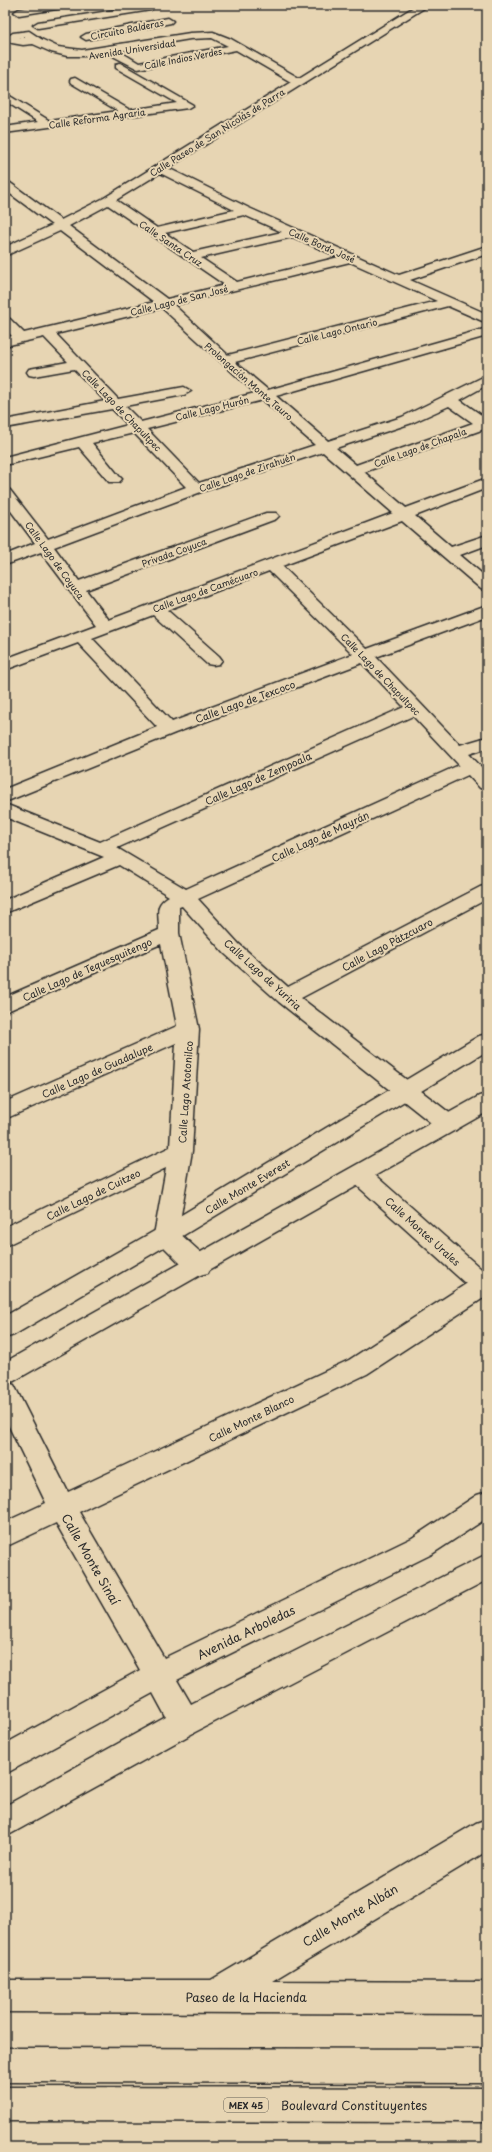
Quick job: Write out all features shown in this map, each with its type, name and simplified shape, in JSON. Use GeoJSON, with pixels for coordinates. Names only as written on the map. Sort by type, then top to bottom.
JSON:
{"type":"FeatureCollection","features":[{"type":"Feature","properties":{"kind":"main road"},"geometry":{"type":"LineString","coordinates":[[19,12],[37,7],[63,5]]}},
{"type":"Feature","properties":{"kind":"main road","name":"Calle Paseo de San Nicolás de Parra"},"geometry":{"type":"LineString","coordinates":[[5,252],[60,226],[108,200],[424,5]]}},
{"type":"Feature","properties":{"kind":"main road"},"geometry":{"type":"LineString","coordinates":[[146,7],[193,37]]}},
{"type":"Feature","properties":{"kind":"main road","name":"Circuito Balderas"},"geometry":{"type":"LineString","coordinates":[[38,25],[146,7]]}},
{"type":"Feature","properties":{"kind":"main road"},"geometry":{"type":"LineString","coordinates":[[19,35],[71,29],[59,22]]}},
{"type":"Feature","properties":{"kind":"main road","name":"Circuito Balderas"},"geometry":{"type":"LineString","coordinates":[[76,32],[90,39],[174,25]]}},
{"type":"Feature","properties":{"kind":"main road","name":"Avenida Universidad"},"geometry":{"type":"LineString","coordinates":[[19,35],[45,53],[59,57],[77,57],[193,37],[218,38],[237,47],[298,82]]}},
{"type":"Feature","properties":{"kind":"main road","name":"Calle Indios Verdes"},"geometry":{"type":"LineString","coordinates":[[107,52],[138,66],[237,47]]}},
{"type":"Feature","properties":{"kind":"main road","name":"Calle Reforma Agraria"},"geometry":{"type":"LineString","coordinates":[[8,127],[48,124],[188,105],[107,52]]}},
{"type":"Feature","properties":{"kind":"main road"},"geometry":{"type":"LineString","coordinates":[[75,81],[128,113]]}},
{"type":"Feature","properties":{"kind":"main road"},"geometry":{"type":"LineString","coordinates":[[5,96],[48,124]]}},
{"type":"Feature","properties":{"kind":"main road","name":"Calle Bordo José"},"geometry":{"type":"LineString","coordinates":[[159,168],[245,211],[487,319]]}},
{"type":"Feature","properties":{"kind":"main road","name":"Prolongación Monte Tauro"},"geometry":{"type":"LineString","coordinates":[[5,184],[164,303],[224,360],[487,586]]}},
{"type":"Feature","properties":{"kind":"main road","name":"Calle Santa Cruz"},"geometry":{"type":"LineString","coordinates":[[108,200],[235,286]]}},
{"type":"Feature","properties":{"kind":"main road"},"geometry":{"type":"LineString","coordinates":[[155,232],[245,211]]}},
{"type":"Feature","properties":{"kind":"main road"},"geometry":{"type":"LineString","coordinates":[[192,256],[295,233]]}},
{"type":"Feature","properties":{"kind":"main road"},"geometry":{"type":"LineString","coordinates":[[399,279],[487,250]]}},
{"type":"Feature","properties":{"kind":"main road"},"geometry":{"type":"LineString","coordinates":[[412,285],[487,255]]}},
{"type":"Feature","properties":{"kind":"main road","name":"Calle Lago de San José"},"geometry":{"type":"LineString","coordinates":[[5,342],[352,258]]}},
{"type":"Feature","properties":{"kind":"main road","name":"Calle Lago Ontario"},"geometry":{"type":"LineString","coordinates":[[224,360],[450,302]]}},
{"type":"Feature","properties":{"kind":"main road"},"geometry":{"type":"LineString","coordinates":[[5,322],[21,338]]}},
{"type":"Feature","properties":{"kind":"main road","name":"Calle Lago de Chapultpec"},"geometry":{"type":"LineString","coordinates":[[47,332],[196,489]]}},
{"type":"Feature","properties":{"kind":"main road","name":"Calle Lago Hurón"},"geometry":{"type":"LineString","coordinates":[[5,461],[265,395],[487,332]]}},
{"type":"Feature","properties":{"kind":"main road"},"geometry":{"type":"LineString","coordinates":[[34,372],[77,364]]}},
{"type":"Feature","properties":{"kind":"main road","name":"Calle Lago de Zirahuén"},"geometry":{"type":"LineString","coordinates":[[5,560],[196,489],[407,420],[450,400],[487,379]]}},
{"type":"Feature","properties":{"kind":"main road"},"geometry":{"type":"LineString","coordinates":[[5,424],[184,391]]}},
{"type":"Feature","properties":{"kind":"main road"},"geometry":{"type":"LineString","coordinates":[[450,400],[485,424]]}},
{"type":"Feature","properties":{"kind":"main road","name":"Calle Lago de Chapala"},"geometry":{"type":"LineString","coordinates":[[354,471],[485,424]]}},
{"type":"Feature","properties":{"kind":"main road"},"geometry":{"type":"LineString","coordinates":[[82,441],[114,479]]}},
{"type":"Feature","properties":{"kind":"main road","name":"Calle Lago de Camécuaro"},"geometry":{"type":"LineString","coordinates":[[5,665],[487,483]]}},
{"type":"Feature","properties":{"kind":"main road","name":"Calle Lago de Coyuca"},"geometry":{"type":"LineString","coordinates":[[5,493],[46,545],[106,627]]}},
{"type":"Feature","properties":{"kind":"main road","name":"Privada Coyuca"},"geometry":{"type":"LineString","coordinates":[[76,588],[272,516]]}},
{"type":"Feature","properties":{"kind":"main road"},"geometry":{"type":"LineString","coordinates":[[449,553],[487,540]]}},
{"type":"Feature","properties":{"kind":"main road","name":"Calle Lago de Chapultpec"},"geometry":{"type":"LineString","coordinates":[[272,565],[366,657],[487,784]]}},
{"type":"Feature","properties":{"kind":"main road"},"geometry":{"type":"LineString","coordinates":[[155,608],[213,660]]}},
{"type":"Feature","properties":{"kind":"main road","name":"Calle Lago de Texcoco"},"geometry":{"type":"LineString","coordinates":[[5,796],[169,729],[366,657],[487,610]]}},
{"type":"Feature","properties":{"kind":"main road"},"geometry":{"type":"LineString","coordinates":[[82,636],[169,729]]}},
{"type":"Feature","properties":{"kind":"main road","name":"Calle Lago de Zempoala"},"geometry":{"type":"LineString","coordinates":[[5,907],[414,709]]}},
{"type":"Feature","properties":{"kind":"main road"},"geometry":{"type":"LineString","coordinates":[[457,752],[487,742]]}},
{"type":"Feature","properties":{"kind":"main road","name":"Calle Lago de Mayrán"},"geometry":{"type":"LineString","coordinates":[[178,901],[471,767]]}},
{"type":"Feature","properties":{"kind":"main road","name":"Calle Lago de Yuriria"},"geometry":{"type":"LineString","coordinates":[[5,810],[109,856],[178,901],[286,997],[448,1124]]}},
{"type":"Feature","properties":{"kind":"main road","name":"Calle Lago de Yuriria"},"geometry":{"type":"LineString","coordinates":[[5,826],[109,856]]}},
{"type":"Feature","properties":{"kind":"main road","name":"Calle Lago Pátzcuaro"},"geometry":{"type":"LineString","coordinates":[[286,997],[487,891]]}},
{"type":"Feature","properties":{"kind":"main road","name":"Calle Lago Atotonilco"},"geometry":{"type":"LineString","coordinates":[[166,1235],[181,1150],[188,1030],[169,933],[178,901]]}},
{"type":"Feature","properties":{"kind":"main road","name":"Calle Lago de Tequesquitengo"},"geometry":{"type":"LineString","coordinates":[[5,1005],[169,933]]}},
{"type":"Feature","properties":{"kind":"main road","name":"Calle Lago de Guadalupe"},"geometry":{"type":"LineString","coordinates":[[5,1112],[188,1030]]}},
{"type":"Feature","properties":{"kind":"main road","name":"Calle Monte Everest"},"geometry":{"type":"LineString","coordinates":[[5,1328],[166,1235],[487,1041]]}},
{"type":"Feature","properties":{"kind":"main road"},"geometry":{"type":"LineString","coordinates":[[5,1374],[199,1266],[487,1102]]}},
{"type":"Feature","properties":{"kind":"main road","name":"Calle Lago de Cuitzeo"},"geometry":{"type":"LineString","coordinates":[[5,1237],[181,1150]]}},
{"type":"Feature","properties":{"kind":"main road","name":"Calle Montes Urales"},"geometry":{"type":"LineString","coordinates":[[360,1175],[486,1285]]}},
{"type":"Feature","properties":{"kind":"main road"},"geometry":{"type":"LineString","coordinates":[[166,1235],[199,1266]]}},
{"type":"Feature","properties":{"kind":"main road","name":"Calle Monte Blanco"},"geometry":{"type":"LineString","coordinates":[[5,1535],[358,1366],[486,1285]]}},
{"type":"Feature","properties":{"kind":"main road","name":"Calle Monte Sinaí"},"geometry":{"type":"LineString","coordinates":[[5,1392],[62,1508],[185,1722]]}},
{"type":"Feature","properties":{"kind":"main road","name":"Avenida Arboledas"},"geometry":{"type":"LineString","coordinates":[[5,1760],[158,1675],[422,1546],[487,1503]]}},
{"type":"Feature","properties":{"kind":"main road"},"geometry":{"type":"LineString","coordinates":[[5,1822],[185,1722],[487,1566]]}},
{"type":"Feature","properties":{"kind":"main road","name":"Calle Monte Albán"},"geometry":{"type":"LineString","coordinates":[[214,1997],[487,1834]]}},
{"type":"Feature","properties":{"kind":"main road","name":"Paseo de la Hacienda"},"geometry":{"type":"LineString","coordinates":[[5,1996],[487,1998]]}},
{"type":"Feature","properties":{"kind":"main road"},"geometry":{"type":"LineString","coordinates":[[5,2065],[487,2066]]}},
{"type":"Feature","properties":{"kind":"main road","name":"Boulevard Constituyentes"},"geometry":{"type":"LineString","coordinates":[[5,2104],[487,2105]]}}]}
